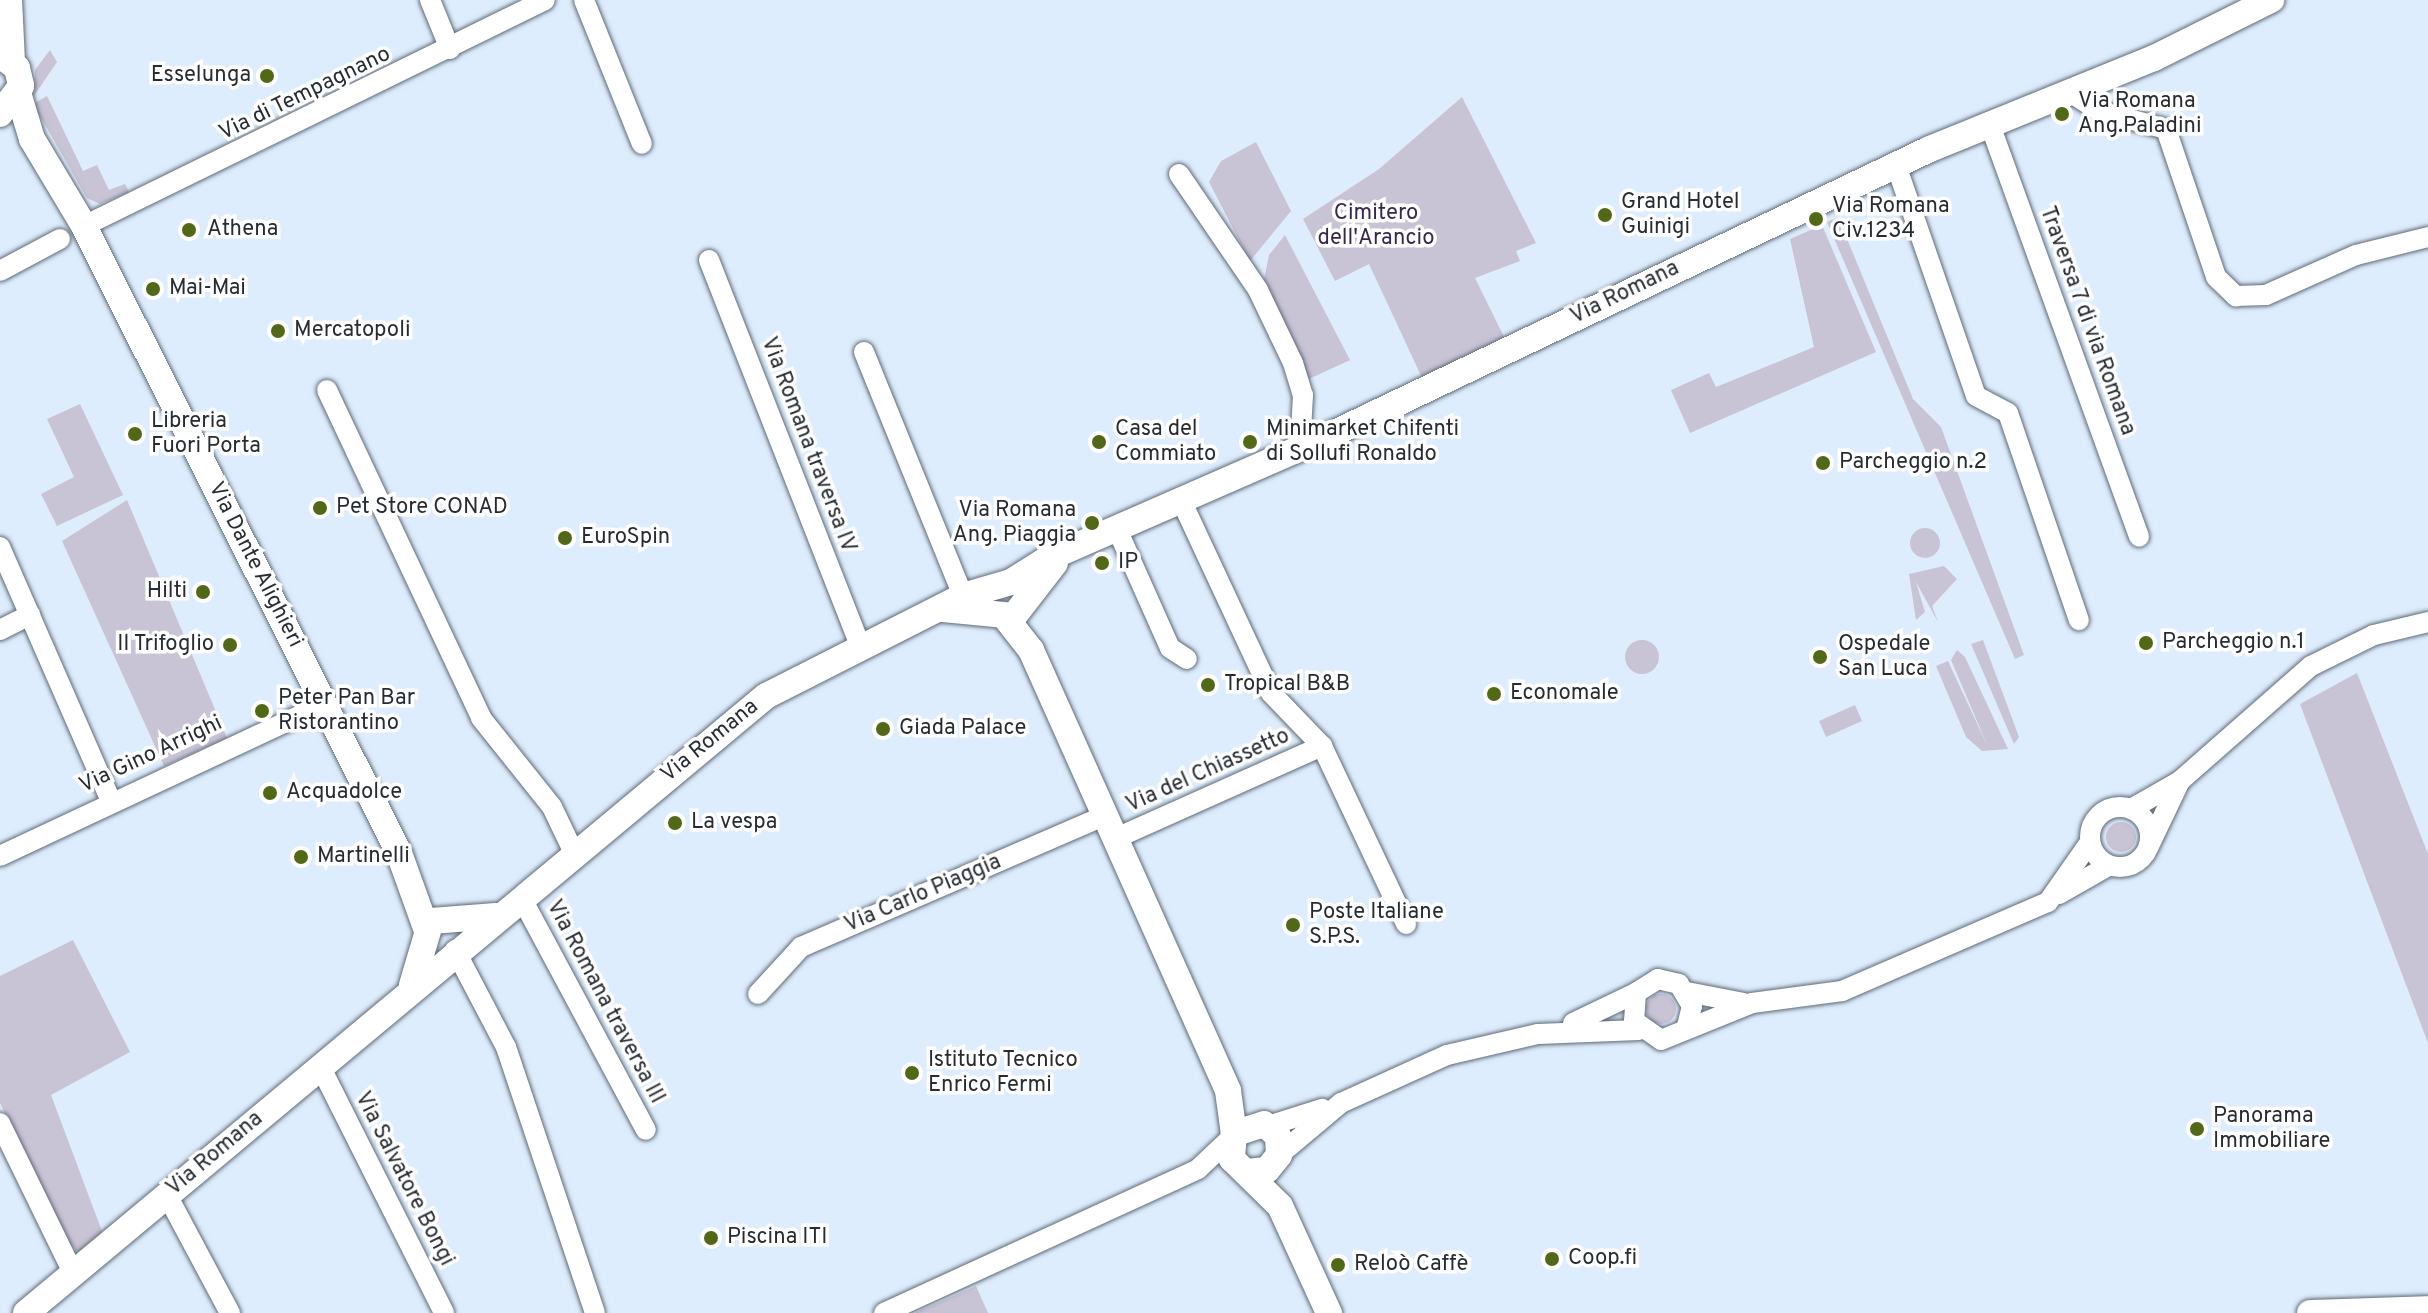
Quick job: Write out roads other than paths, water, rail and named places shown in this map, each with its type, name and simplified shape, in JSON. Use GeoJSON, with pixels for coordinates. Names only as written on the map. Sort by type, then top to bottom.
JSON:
{"type":"FeatureCollection","features":[{"type":"Feature","properties":{"kind":"main road","name":"Via Romana"},"geometry":{"type":"LineString","coordinates":[[26,1313],[742,711],[953,603],[1011,601],[1069,551],[1300,449],[1989,122],[2070,92],[2271,0]]}},
{"type":"Feature","properties":{"kind":"main road"},"geometry":{"type":"LineString","coordinates":[[6,9],[6,110]]}},
{"type":"Feature","properties":{"kind":"main road","name":"Via Dante Alighieri"},"geometry":{"type":"LineString","coordinates":[[6,110],[32,139],[84,226],[437,927]]}},
{"type":"Feature","properties":{"kind":"main road"},"geometry":{"type":"LineString","coordinates":[[1011,601],[1108,828],[1228,1091],[1248,1130],[1277,1159],[1280,1206]]}},
{"type":"Feature","properties":{"kind":"main road"},"geometry":{"type":"LineString","coordinates":[[455,950],[437,953],[437,927],[512,905]]}},
{"type":"Feature","properties":{"kind":"main road","name":"Via Romana"},"geometry":{"type":"LineString","coordinates":[[404,995],[422,967],[437,927]]}},
{"type":"Feature","properties":{"kind":"main road"},"geometry":{"type":"LineString","coordinates":[[1248,1130],[1230,1153],[1280,1206],[1329,1313]]}},
{"type":"Feature","properties":{"kind":"main road"},"geometry":{"type":"LineString","coordinates":[[1245,1171],[1277,1159]]}},
{"type":"Feature","properties":{"kind":"main road"},"geometry":{"type":"LineString","coordinates":[[2310,1313],[2428,1309]]}},
{"type":"Feature","properties":{"kind":"street"},"geometry":{"type":"LineString","coordinates":[[430,0],[450,49]]}},
{"type":"Feature","properties":{"kind":"street","name":"Via di Tempagnano"},"geometry":{"type":"LineString","coordinates":[[84,226],[545,0]]}},
{"type":"Feature","properties":{"kind":"street"},"geometry":{"type":"LineString","coordinates":[[584,0],[642,144]]}},
{"type":"Feature","properties":{"kind":"street"},"geometry":{"type":"LineString","coordinates":[[2070,92],[2099,111],[2166,129],[2216,277],[2236,296],[2266,295],[2356,255],[2428,237]]}},
{"type":"Feature","properties":{"kind":"street","name":"Traversa 7 di via Romana"},"geometry":{"type":"LineString","coordinates":[[1989,122],[2139,537]]}},
{"type":"Feature","properties":{"kind":"street"},"geometry":{"type":"LineString","coordinates":[[1896,165],[1976,396],[2008,413],[2079,620]]}},
{"type":"Feature","properties":{"kind":"street"},"geometry":{"type":"LineString","coordinates":[[1179,174],[1258,290],[1293,363],[1303,395],[1300,449]]}},
{"type":"Feature","properties":{"kind":"street"},"geometry":{"type":"LineString","coordinates":[[0,271],[60,239]]}},
{"type":"Feature","properties":{"kind":"street","name":"Via Romana traversa IV"},"geometry":{"type":"LineString","coordinates":[[709,260],[861,648]]}},
{"type":"Feature","properties":{"kind":"street"},"geometry":{"type":"LineString","coordinates":[[864,352],[953,603]]}},
{"type":"Feature","properties":{"kind":"street"},"geometry":{"type":"LineString","coordinates":[[327,390],[481,718],[552,807],[574,853]]}},
{"type":"Feature","properties":{"kind":"street","name":"Via del Chiassetto"},"geometry":{"type":"LineString","coordinates":[[1181,500],[1271,693],[1322,746],[1406,924]]}},
{"type":"Feature","properties":{"kind":"street"},"geometry":{"type":"LineString","coordinates":[[1117,529],[1170,648],[1187,659]]}},
{"type":"Feature","properties":{"kind":"street"},"geometry":{"type":"LineString","coordinates":[[0,547],[110,799]]}},
{"type":"Feature","properties":{"kind":"street"},"geometry":{"type":"LineString","coordinates":[[0,630],[30,615]]}},
{"type":"Feature","properties":{"kind":"street"},"geometry":{"type":"LineString","coordinates":[[2053,898],[2090,842],[2099,815],[2131,809],[2180,781],[2311,666],[2374,635],[2428,622]]}},
{"type":"Feature","properties":{"kind":"street","name":"Via Gino Arrighi"},"geometry":{"type":"LineString","coordinates":[[0,856],[110,799],[326,703]]}},
{"type":"Feature","properties":{"kind":"street","name":"Via del Chiassetto"},"geometry":{"type":"LineString","coordinates":[[1108,828],[1322,746]]}},
{"type":"Feature","properties":{"kind":"street"},"geometry":{"type":"LineString","coordinates":[[1538,1034],[1639,1030],[1661,1040],[1687,1026],[1752,1003],[1851,988],[2053,898],[2108,866],[2132,865],[2149,846],[2180,781]]}},
{"type":"Feature","properties":{"kind":"street"},"geometry":{"type":"LineString","coordinates":[[2131,809],[2147,824],[2149,846]]}},
{"type":"Feature","properties":{"kind":"street","name":"Via Carlo Piaggia"},"geometry":{"type":"LineString","coordinates":[[758,994],[801,947],[1108,828]]}},
{"type":"Feature","properties":{"kind":"street"},"geometry":{"type":"LineString","coordinates":[[2090,842],[2108,866]]}},
{"type":"Feature","properties":{"kind":"street","name":"Via Romana traversa III"},"geometry":{"type":"LineString","coordinates":[[512,905],[646,1130]]}},
{"type":"Feature","properties":{"kind":"street"},"geometry":{"type":"LineString","coordinates":[[455,950],[506,1047],[595,1313]]}},
{"type":"Feature","properties":{"kind":"street"},"geometry":{"type":"LineString","coordinates":[[884,1313],[1198,1169],[1248,1130],[1341,1103],[1447,1055],[1538,1034],[1662,979],[1687,992],[1752,1003]]}},
{"type":"Feature","properties":{"kind":"street"},"geometry":{"type":"LineString","coordinates":[[1687,992],[1687,1026]]}},
{"type":"Feature","properties":{"kind":"street"},"geometry":{"type":"LineString","coordinates":[[1636,993],[1631,1011],[1639,1030]]}},
{"type":"Feature","properties":{"kind":"street","name":"Via Salvatore Bongi"},"geometry":{"type":"LineString","coordinates":[[320,1066],[444,1313]]}},
{"type":"Feature","properties":{"kind":"street"},"geometry":{"type":"LineString","coordinates":[[1277,1159],[1341,1103]]}},
{"type":"Feature","properties":{"kind":"street"},"geometry":{"type":"LineString","coordinates":[[0,1123],[73,1273]]}},
{"type":"Feature","properties":{"kind":"street"},"geometry":{"type":"LineString","coordinates":[[1198,1169],[1245,1171]]}},
{"type":"Feature","properties":{"kind":"street"},"geometry":{"type":"LineString","coordinates":[[167,1195],[230,1313]]}},
{"type":"Feature","properties":{"kind":"place","name":"Esselunga"},"geometry":{"type":"Point","coordinates":[267,76]}},
{"type":"Feature","properties":{"kind":"place","name":"Via Romana Ang.Paladini"},"geometry":{"type":"Point","coordinates":[2062,114]}},
{"type":"Feature","properties":{"kind":"place","name":"Grand Hotel Guinigi"},"geometry":{"type":"Point","coordinates":[1605,215]}},
{"type":"Feature","properties":{"kind":"place","name":"Via Romana Civ.1234"},"geometry":{"type":"Point","coordinates":[1816,219]}},
{"type":"Feature","properties":{"kind":"place","name":"Athena"},"geometry":{"type":"Point","coordinates":[189,230]}},
{"type":"Feature","properties":{"kind":"place","name":"Mai-Mai"},"geometry":{"type":"Point","coordinates":[153,289]}},
{"type":"Feature","properties":{"kind":"place","name":"Mercatopoli"},"geometry":{"type":"Point","coordinates":[278,331]}},
{"type":"Feature","properties":{"kind":"place","name":"Libreria Fuori Porta"},"geometry":{"type":"Point","coordinates":[135,434]}},
{"type":"Feature","properties":{"kind":"place","name":"Casa del Commiato"},"geometry":{"type":"Point","coordinates":[1099,442]}},
{"type":"Feature","properties":{"kind":"place","name":"Minimarket Chifenti di Sollufi Ronaldo"},"geometry":{"type":"Point","coordinates":[1250,442]}},
{"type":"Feature","properties":{"kind":"place","name":"Parcheggio n.2"},"geometry":{"type":"Point","coordinates":[1823,463]}},
{"type":"Feature","properties":{"kind":"place","name":"Pet Store CONAD"},"geometry":{"type":"Point","coordinates":[320,508]}},
{"type":"Feature","properties":{"kind":"place","name":"Via Romana Ang. Piaggia"},"geometry":{"type":"Point","coordinates":[1092,523]}},
{"type":"Feature","properties":{"kind":"place","name":"EuroSpin"},"geometry":{"type":"Point","coordinates":[565,538]}},
{"type":"Feature","properties":{"kind":"place","name":"IP"},"geometry":{"type":"Point","coordinates":[1102,563]}},
{"type":"Feature","properties":{"kind":"place","name":"Hilti"},"geometry":{"type":"Point","coordinates":[203,592]}},
{"type":"Feature","properties":{"kind":"place","name":"Parcheggio n.1"},"geometry":{"type":"Point","coordinates":[2146,643]}},
{"type":"Feature","properties":{"kind":"place","name":"Il Trifoglio"},"geometry":{"type":"Point","coordinates":[230,645]}},
{"type":"Feature","properties":{"kind":"place","name":"Ospedale San Luca"},"geometry":{"type":"Point","coordinates":[1820,657]}},
{"type":"Feature","properties":{"kind":"place","name":"Tropical B&B"},"geometry":{"type":"Point","coordinates":[1208,685]}},
{"type":"Feature","properties":{"kind":"place","name":"Economale"},"geometry":{"type":"Point","coordinates":[1494,694]}},
{"type":"Feature","properties":{"kind":"place","name":"Peter Pan Bar Ristorantino"},"geometry":{"type":"Point","coordinates":[262,711]}},
{"type":"Feature","properties":{"kind":"place","name":"Giada Palace"},"geometry":{"type":"Point","coordinates":[883,729]}},
{"type":"Feature","properties":{"kind":"place","name":"Acquadolce"},"geometry":{"type":"Point","coordinates":[270,793]}},
{"type":"Feature","properties":{"kind":"place","name":"La vespa"},"geometry":{"type":"Point","coordinates":[675,823]}},
{"type":"Feature","properties":{"kind":"place","name":"Martinelli"},"geometry":{"type":"Point","coordinates":[301,857]}},
{"type":"Feature","properties":{"kind":"place","name":"Poste Italiane S.P.S."},"geometry":{"type":"Point","coordinates":[1293,925]}},
{"type":"Feature","properties":{"kind":"place","name":"Istituto Tecnico Enrico Fermi"},"geometry":{"type":"Point","coordinates":[912,1073]}},
{"type":"Feature","properties":{"kind":"place","name":"Panorama Immobiliare"},"geometry":{"type":"Point","coordinates":[2197,1129]}},
{"type":"Feature","properties":{"kind":"place","name":"Piscina ITI"},"geometry":{"type":"Point","coordinates":[711,1238]}},
{"type":"Feature","properties":{"kind":"place","name":"Coop.fi"},"geometry":{"type":"Point","coordinates":[1552,1259]}},
{"type":"Feature","properties":{"kind":"place","name":"Reloò Caffè"},"geometry":{"type":"Point","coordinates":[1338,1265]}},
{"type":"Feature","properties":{"kind":"park label","name":"Cimitero dell'Arancio"},"geometry":{"type":"Point","coordinates":[1376,226]}}]}
